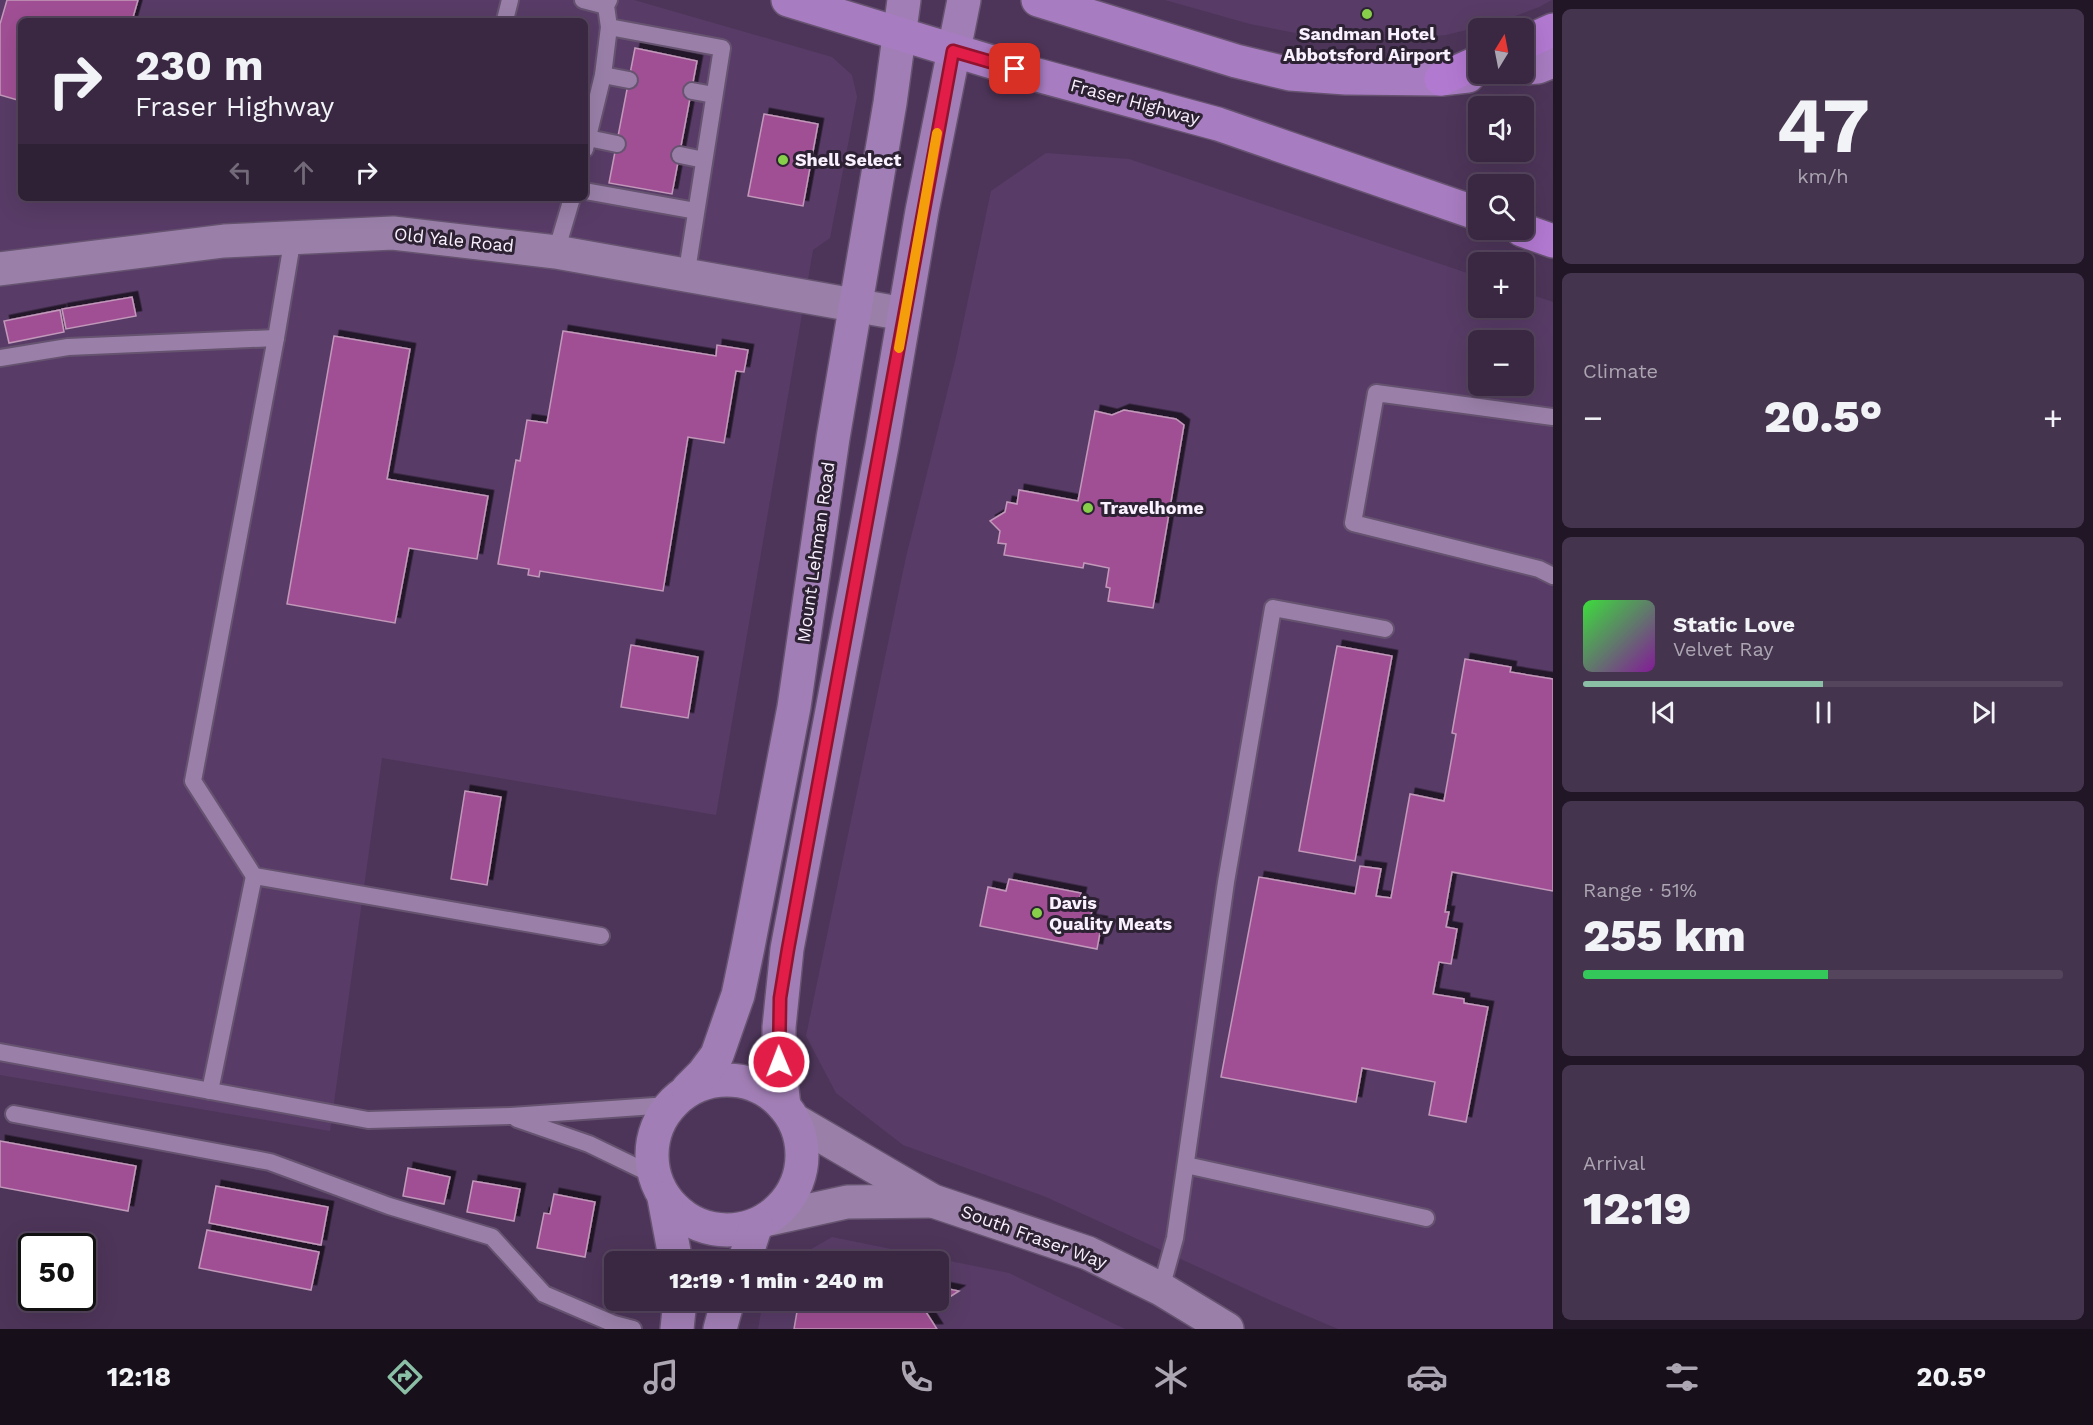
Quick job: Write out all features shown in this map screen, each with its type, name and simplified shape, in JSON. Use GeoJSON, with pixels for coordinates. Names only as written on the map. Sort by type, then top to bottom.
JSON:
{"type":"FeatureCollection","features":[{"type":"Feature","properties":{"kind":"highway"},"geometry":{"type":"LineString","coordinates":[[1534,39],[1553,30]]}},
{"type":"Feature","properties":{"kind":"highway"},"geometry":{"type":"LineString","coordinates":[[1441,79],[1468,67]]}},
{"type":"Feature","properties":{"kind":"highway"},"geometry":{"type":"LineString","coordinates":[[1534,233],[1553,241]]}},
{"type":"Feature","properties":{"kind":"main road","name":"Fraser Highway"},"geometry":{"type":"LineString","coordinates":[[788,0],[953,51],[1218,124],[1468,210]]}},
{"type":"Feature","properties":{"kind":"main road","name":"Mount Lehman Road"},"geometry":{"type":"LineString","coordinates":[[679,1097],[703,1074],[717,1055],[738,995],[794,707],[833,438],[890,103],[904,0]]}},
{"type":"Feature","properties":{"kind":"main road"},"geometry":{"type":"LineString","coordinates":[[659,1187],[682,1216],[705,1228],[731,1231],[760,1223],[777,1212],[793,1192],[802,1168],[802,1143],[789,1113],[779,1062],[779,1027],[788,949],[964,0]]}},
{"type":"Feature","properties":{"kind":"main road"},"geometry":{"type":"LineString","coordinates":[[1038,0],[1236,61],[1290,74],[1346,78],[1441,79],[1468,76]]}},
{"type":"Feature","properties":{"kind":"main road"},"geometry":{"type":"LineString","coordinates":[[1534,67],[1553,61]]}},
{"type":"Feature","properties":{"kind":"main road"},"geometry":{"type":"LineString","coordinates":[[1534,232],[1553,236]]}},
{"type":"Feature","properties":{"kind":"main road"},"geometry":{"type":"LineString","coordinates":[[674,1251],[651,1150],[656,1126],[679,1097],[711,1080],[735,1080],[759,1086],[779,1100],[789,1113]]}},
{"type":"Feature","properties":{"kind":"main road"},"geometry":{"type":"LineString","coordinates":[[749,1251],[760,1223]]}},
{"type":"Feature","properties":{"kind":"main road"},"geometry":{"type":"LineString","coordinates":[[677,1329],[679,1311]]}},
{"type":"Feature","properties":{"kind":"main road"},"geometry":{"type":"LineString","coordinates":[[720,1329],[726,1311]]}},
{"type":"Feature","properties":{"kind":"street","name":"Old Yale Road"},"geometry":{"type":"LineString","coordinates":[[0,269],[224,242],[393,233],[556,252],[686,277],[904,314]]}},
{"type":"Feature","properties":{"kind":"street","name":"South Fraser Way"},"geometry":{"type":"LineString","coordinates":[[789,1113],[933,1201],[1088,1253],[1161,1289],[1227,1329]]}},
{"type":"Feature","properties":{"kind":"street","name":"South Fraser Way"},"geometry":{"type":"LineString","coordinates":[[760,1223],[847,1202],[933,1201]]}},
{"type":"Feature","properties":{"kind":"lane"},"geometry":{"type":"LineString","coordinates":[[506,18],[510,0]]}},
{"type":"Feature","properties":{"kind":"lane"},"geometry":{"type":"LineString","coordinates":[[583,0],[607,3],[609,27],[603,75],[588,136]]}},
{"type":"Feature","properties":{"kind":"lane"},"geometry":{"type":"LineString","coordinates":[[609,27],[722,48],[686,277]]}},
{"type":"Feature","properties":{"kind":"lane"},"geometry":{"type":"LineString","coordinates":[[603,75],[629,80]]}},
{"type":"Feature","properties":{"kind":"lane"},"geometry":{"type":"LineString","coordinates":[[692,91],[714,95]]}},
{"type":"Feature","properties":{"kind":"lane"},"geometry":{"type":"LineString","coordinates":[[588,144],[616,144]]}},
{"type":"Feature","properties":{"kind":"lane"},"geometry":{"type":"LineString","coordinates":[[680,156],[704,160]]}},
{"type":"Feature","properties":{"kind":"lane"},"geometry":{"type":"LineString","coordinates":[[588,192],[696,211]]}},
{"type":"Feature","properties":{"kind":"lane"},"geometry":{"type":"LineString","coordinates":[[556,252],[571,201]]}},
{"type":"Feature","properties":{"kind":"lane"},"geometry":{"type":"LineString","coordinates":[[210,1091],[254,876],[193,781],[294,237]]}},
{"type":"Feature","properties":{"kind":"lane"},"geometry":{"type":"LineString","coordinates":[[0,358],[68,347],[276,338]]}},
{"type":"Feature","properties":{"kind":"lane"},"geometry":{"type":"LineString","coordinates":[[1553,417],[1376,393],[1353,523],[1539,569],[1553,576]]}},
{"type":"Feature","properties":{"kind":"lane"},"geometry":{"type":"LineString","coordinates":[[1161,1289],[1175,1238],[1226,882],[1273,608],[1385,629]]}},
{"type":"Feature","properties":{"kind":"lane"},"geometry":{"type":"LineString","coordinates":[[254,876],[601,936]]}},
{"type":"Feature","properties":{"kind":"lane"},"geometry":{"type":"LineString","coordinates":[[0,1053],[368,1120],[511,1116],[679,1097]]}},
{"type":"Feature","properties":{"kind":"lane"},"geometry":{"type":"LineString","coordinates":[[14,1114],[270,1162],[389,1206],[492,1237],[544,1294],[614,1324],[633,1329]]}},
{"type":"Feature","properties":{"kind":"lane"},"geometry":{"type":"LineString","coordinates":[[511,1116],[589,1144],[659,1187]]}},
{"type":"Feature","properties":{"kind":"lane"},"geometry":{"type":"LineString","coordinates":[[1186,1165],[1426,1218]]}},
{"type":"Feature","properties":{"kind":"shaded area"},"geometry":{"type":"Polygon","coordinates":[[[0,0],[634,0],[832,57],[852,75],[857,97],[830,238],[813,250],[716,815],[382,758],[330,1131],[0,1075],[0,0]]]}},
{"type":"Feature","properties":{"kind":"shaded area","name":"Sandman Hotel Abbotsford Airport"},"geometry":{"type":"Polygon","coordinates":[[[1165,0],[1552,0],[1510,18],[1468,18],[1468,30],[1446,35],[1375,40],[1311,36],[1250,24],[1165,0]]]}},
{"type":"Feature","properties":{"kind":"shaded area"},"geometry":{"type":"Polygon","coordinates":[[[1046,153],[1129,159],[1468,273],[1468,318],[1534,318],[1534,295],[1553,302],[1553,1329],[1338,1329],[1046,1197],[903,1145],[836,1093],[806,1036],[906,557],[956,357],[991,191],[1046,153]]]}},
{"type":"Feature","properties":{"kind":"shaded area"},"geometry":{"type":"Polygon","coordinates":[[[832,1237],[901,1251],[808,1251],[832,1237]]]}},
{"type":"Feature","properties":{"kind":"shaded area"},"geometry":{"type":"Polygon","coordinates":[[[949,1261],[1009,1273],[1125,1329],[758,1329],[761,1311],[949,1311],[949,1261]]]}},
{"type":"Feature","properties":{"kind":"building"},"geometry":{"type":"Polygon","coordinates":[[[7,0],[138,0],[133,18],[18,18],[18,100],[0,95],[0,24],[7,0]]]}},
{"type":"Feature","properties":{"kind":"building"},"geometry":{"type":"Polygon","coordinates":[[[635,48],[697,61],[672,194],[609,183],[635,48]]]}},
{"type":"Feature","properties":{"kind":"building","name":"Shell Select"},"geometry":{"type":"Polygon","coordinates":[[[764,114],[818,124],[803,206],[748,196],[764,114]]]}},
{"type":"Feature","properties":{"kind":"building"},"geometry":{"type":"Polygon","coordinates":[[[132,297],[136,316],[66,329],[62,309],[132,297]]]}},
{"type":"Feature","properties":{"kind":"building"},"geometry":{"type":"Polygon","coordinates":[[[60,310],[64,332],[9,343],[4,321],[60,310]]]}},
{"type":"Feature","properties":{"kind":"building"},"geometry":{"type":"Polygon","coordinates":[[[563,331],[716,356],[717,345],[748,350],[744,372],[736,371],[724,443],[688,437],[663,591],[540,571],[539,577],[528,575],[529,569],[498,564],[516,460],[520,461],[527,420],[547,423],[563,331]]]}},
{"type":"Feature","properties":{"kind":"building"},"geometry":{"type":"Polygon","coordinates":[[[334,336],[410,349],[387,479],[488,496],[477,559],[409,548],[395,623],[287,604],[334,336]]]}},
{"type":"Feature","properties":{"kind":"building","name":"Travelhome"},"geometry":{"type":"Polygon","coordinates":[[[1124,410],[1176,419],[1184,425],[1153,608],[1108,601],[1110,588],[1106,587],[1109,568],[1084,563],[1083,568],[1004,555],[1006,544],[998,543],[1000,531],[990,521],[1005,512],[1007,502],[1017,504],[1019,490],[1078,501],[1095,411],[1112,415],[1124,410]]]}},
{"type":"Feature","properties":{"kind":"building"},"geometry":{"type":"Polygon","coordinates":[[[631,645],[698,657],[688,718],[621,707],[631,645]]]}},
{"type":"Feature","properties":{"kind":"building"},"geometry":{"type":"Polygon","coordinates":[[[1337,646],[1392,656],[1355,861],[1299,851],[1337,646]]]}},
{"type":"Feature","properties":{"kind":"building"},"geometry":{"type":"Polygon","coordinates":[[[1465,659],[1511,667],[1510,672],[1553,679],[1553,891],[1452,872],[1445,912],[1449,912],[1446,927],[1457,929],[1451,964],[1439,962],[1433,994],[1464,999],[1464,1003],[1488,1007],[1466,1122],[1429,1115],[1435,1082],[1362,1068],[1356,1102],[1221,1077],[1259,877],[1355,894],[1360,866],[1381,869],[1376,896],[1391,898],[1410,794],[1444,801],[1456,734],[1452,733],[1465,659]]]}},
{"type":"Feature","properties":{"kind":"building"},"geometry":{"type":"Polygon","coordinates":[[[465,791],[501,797],[487,885],[451,879],[465,791]]]}},
{"type":"Feature","properties":{"kind":"building","name":"Davis Quality Meats"},"geometry":{"type":"Polygon","coordinates":[[[1009,879],[1081,893],[1079,902],[1093,905],[1090,920],[1102,922],[1097,949],[980,926],[988,887],[1006,891],[1009,879]]]}},
{"type":"Feature","properties":{"kind":"building"},"geometry":{"type":"Polygon","coordinates":[[[0,1141],[136,1166],[128,1211],[0,1187],[0,1141]]]}},
{"type":"Feature","properties":{"kind":"building"},"geometry":{"type":"Polygon","coordinates":[[[408,1168],[450,1177],[444,1204],[403,1196],[408,1168]]]}},
{"type":"Feature","properties":{"kind":"building"},"geometry":{"type":"Polygon","coordinates":[[[473,1181],[520,1189],[514,1221],[467,1212],[473,1181]]]}},
{"type":"Feature","properties":{"kind":"building"},"geometry":{"type":"Polygon","coordinates":[[[216,1186],[328,1207],[321,1245],[209,1223],[216,1186]]]}},
{"type":"Feature","properties":{"kind":"building"},"geometry":{"type":"Polygon","coordinates":[[[554,1194],[595,1202],[585,1257],[537,1248],[544,1213],[550,1214],[554,1194]]]}},
{"type":"Feature","properties":{"kind":"building"},"geometry":{"type":"Polygon","coordinates":[[[207,1230],[319,1252],[311,1290],[199,1268],[207,1230]]]}},
{"type":"Feature","properties":{"kind":"building"},"geometry":{"type":"Polygon","coordinates":[[[949,1289],[959,1291],[949,1297],[949,1289]]]}},
{"type":"Feature","properties":{"kind":"building"},"geometry":{"type":"Polygon","coordinates":[[[797,1311],[928,1311],[926,1312],[937,1329],[794,1329],[797,1311]]]}},
{"type":"Feature","properties":{"kind":"slow traffic"},"geometry":{"type":"LineString","coordinates":[[899,348],[937,133]]}},
{"type":"Feature","properties":{"kind":"place","name":"Sandman Hotel Abbotsford Airport"},"geometry":{"type":"Point","coordinates":[1367,14]}},
{"type":"Feature","properties":{"kind":"place","name":"Shell Select"},"geometry":{"type":"Point","coordinates":[783,160]}},
{"type":"Feature","properties":{"kind":"place","name":"Travelhome"},"geometry":{"type":"Point","coordinates":[1088,508]}},
{"type":"Feature","properties":{"kind":"place","name":"Davis Quality Meats"},"geometry":{"type":"Point","coordinates":[1037,913]}},
{"type":"Feature","properties":{"kind":"route"},"geometry":{"type":"LineString","coordinates":[[779,1062],[780,998],[788,949],[953,51],[1015,69]]}}]}
